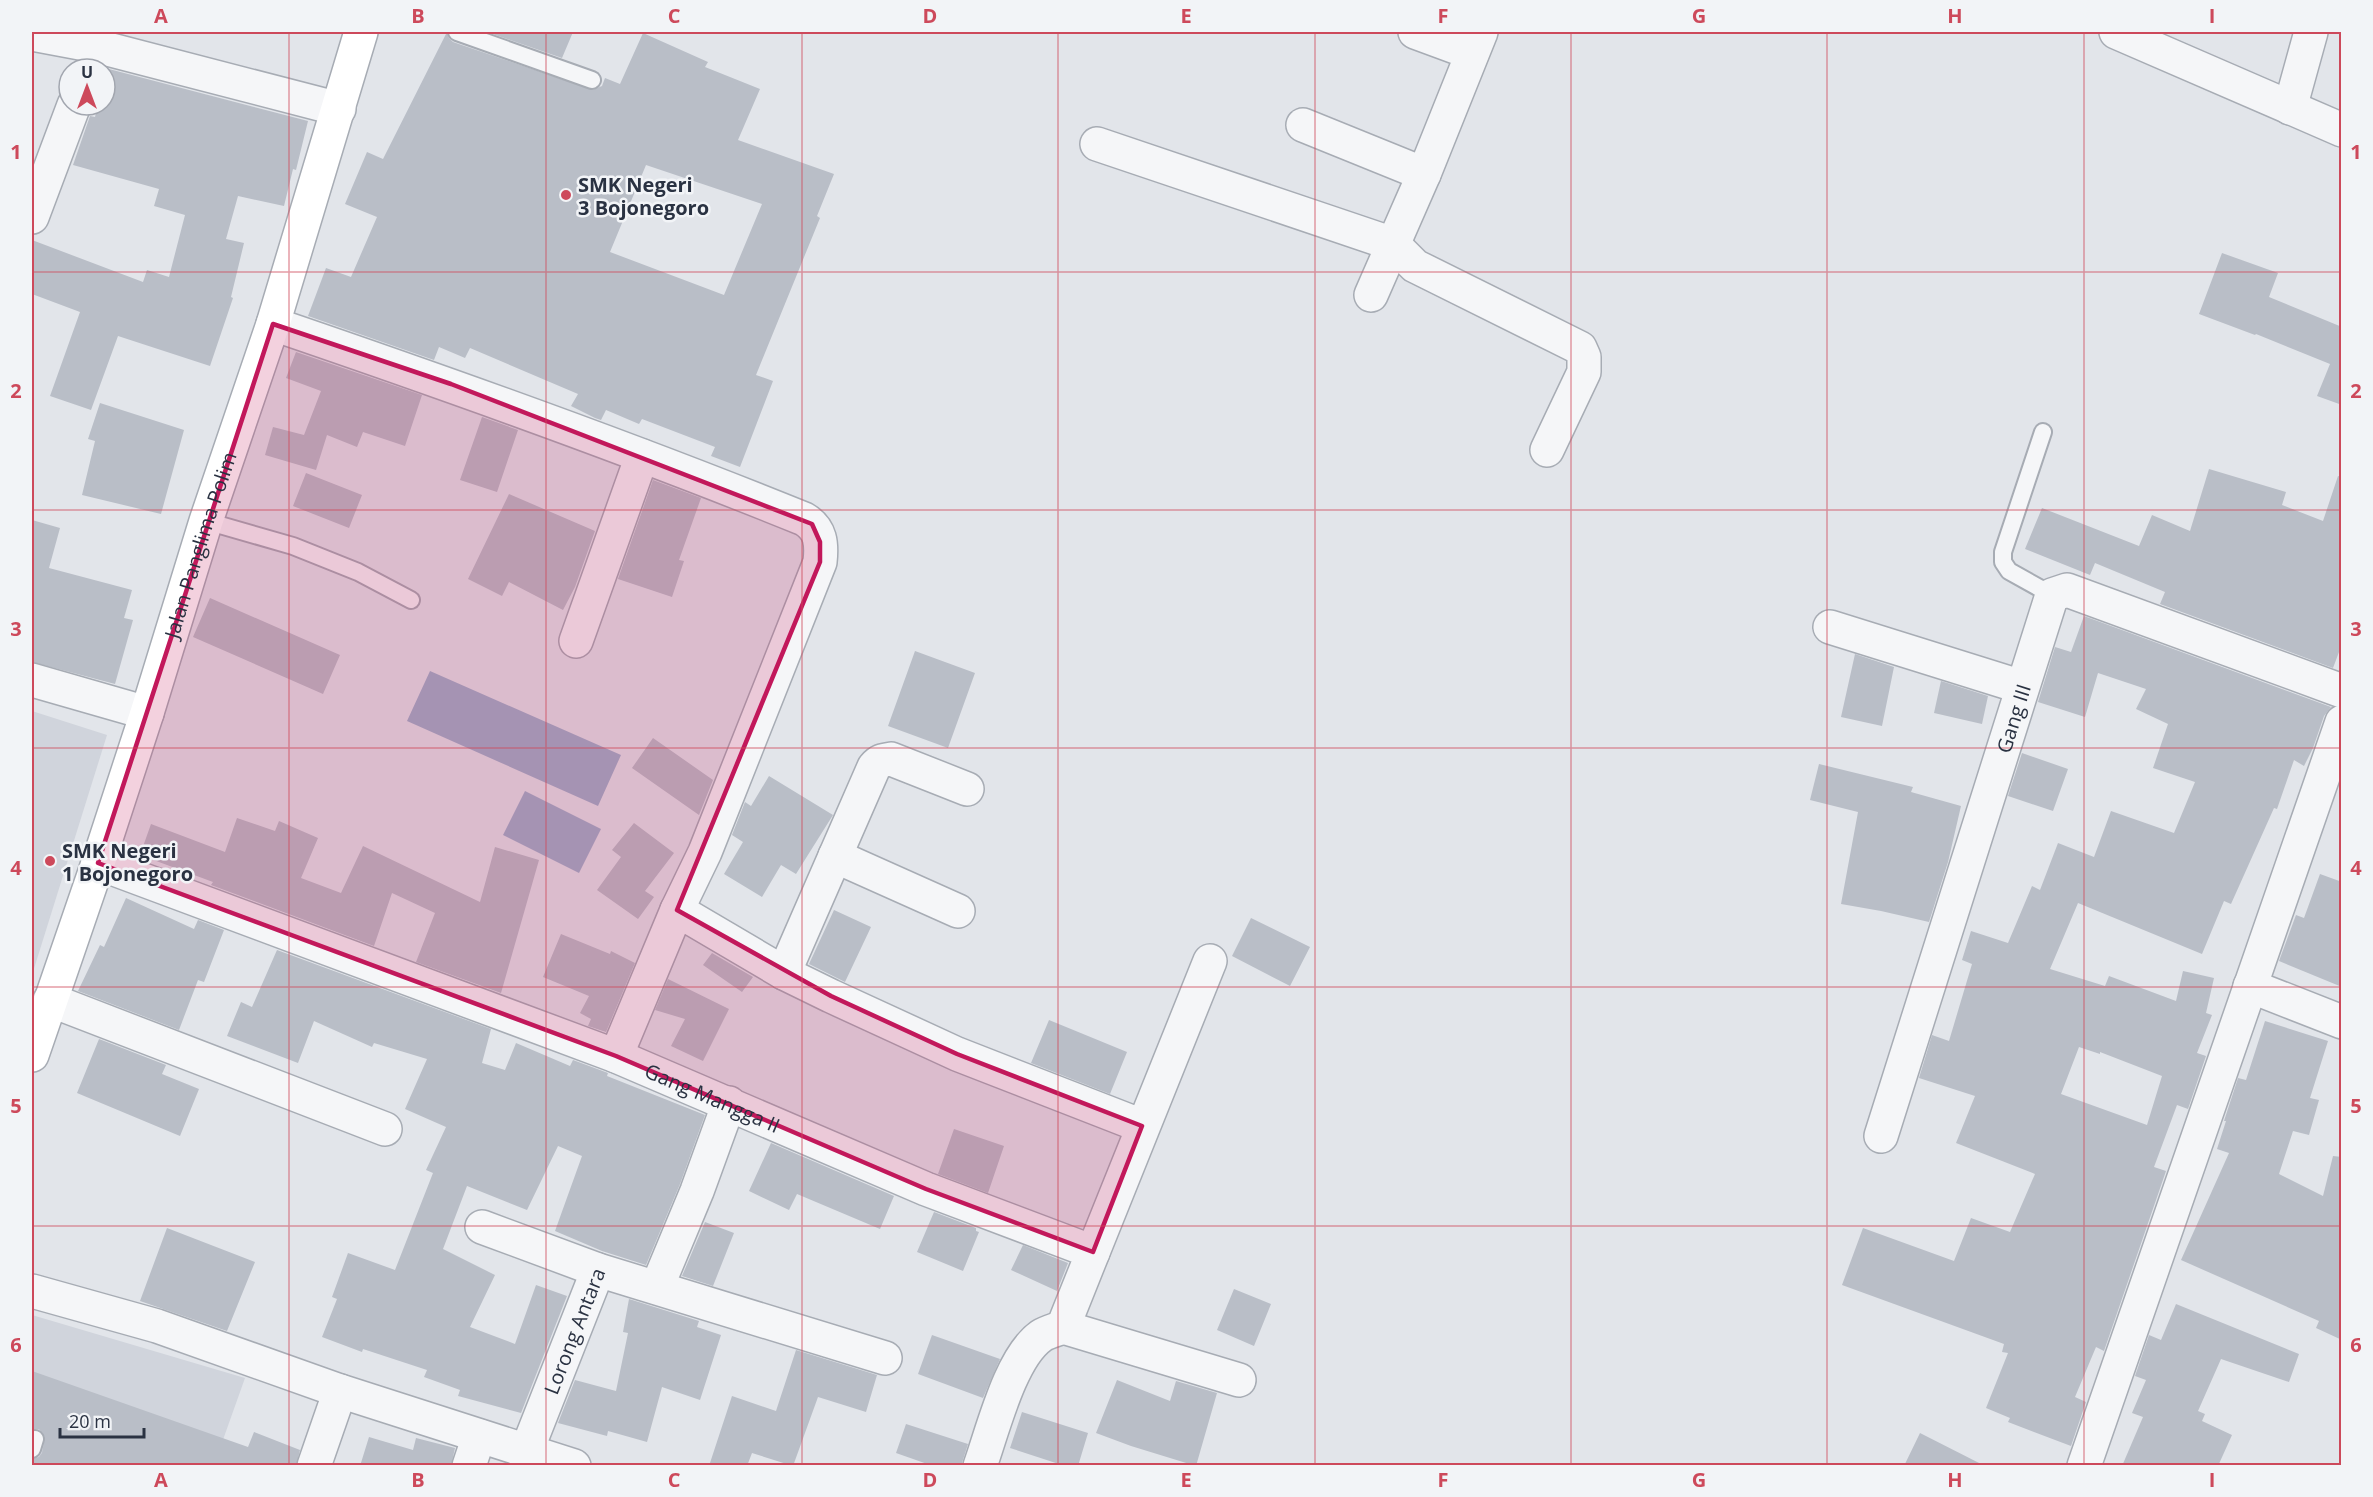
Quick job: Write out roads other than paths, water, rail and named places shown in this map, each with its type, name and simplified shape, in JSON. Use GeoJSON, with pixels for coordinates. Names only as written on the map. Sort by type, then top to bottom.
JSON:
{"type":"FeatureCollection","features":[{"type":"Feature","properties":{"kind":"main road","name":"Jalan Panglima Polim"},"geometry":{"type":"LineString","coordinates":[[32,1055],[43,1007],[98,863],[206,521],[273,324],[361,32]]}},
{"type":"Feature","properties":{"kind":"street"},"geometry":{"type":"LineString","coordinates":[[1371,295],[1424,174],[1477,42],[1415,32]]}},
{"type":"Feature","properties":{"kind":"street"},"geometry":{"type":"LineString","coordinates":[[2118,32],[2342,130]]}},
{"type":"Feature","properties":{"kind":"street"},"geometry":{"type":"LineString","coordinates":[[2290,108],[2311,32]]}},
{"type":"Feature","properties":{"kind":"street"},"geometry":{"type":"LineString","coordinates":[[32,34],[339,109]]}},
{"type":"Feature","properties":{"kind":"street"},"geometry":{"type":"LineString","coordinates":[[32,217],[70,117]]}},
{"type":"Feature","properties":{"kind":"street"},"geometry":{"type":"LineString","coordinates":[[1303,125],[1424,174]]}},
{"type":"Feature","properties":{"kind":"street"},"geometry":{"type":"LineString","coordinates":[[1097,144],[1393,244],[1415,266],[1580,348],[1584,357],[1584,372],[1547,450]]}},
{"type":"Feature","properties":{"kind":"street"},"geometry":{"type":"LineString","coordinates":[[273,324],[451,384],[700,477],[804,519],[817,531],[820,542],[820,562],[705,852],[677,910],[616,1056]]}},
{"type":"Feature","properties":{"kind":"street"},"geometry":{"type":"LineString","coordinates":[[576,641],[642,456]]}},
{"type":"Feature","properties":{"kind":"street"},"geometry":{"type":"LineString","coordinates":[[2052,595],[2067,590],[2342,692]]}},
{"type":"Feature","properties":{"kind":"street","name":"Gang III"},"geometry":{"type":"LineString","coordinates":[[1881,1136],[2052,595]]}},
{"type":"Feature","properties":{"kind":"street"},"geometry":{"type":"LineString","coordinates":[[1830,627],[2022,687]]}},
{"type":"Feature","properties":{"kind":"street"},"geometry":{"type":"LineString","coordinates":[[32,680],[147,713]]}},
{"type":"Feature","properties":{"kind":"street"},"geometry":{"type":"LineString","coordinates":[[2084,1466],[2342,722]]}},
{"type":"Feature","properties":{"kind":"street"},"geometry":{"type":"LineString","coordinates":[[784,973],[874,767],[881,760],[891,759],[967,789]]}},
{"type":"Feature","properties":{"kind":"street"},"geometry":{"type":"LineString","coordinates":[[835,856],[958,911]]}},
{"type":"Feature","properties":{"kind":"street","name":"Gang Mangga II"},"geometry":{"type":"LineString","coordinates":[[98,863],[616,1056],[926,1189],[1093,1252]]}},
{"type":"Feature","properties":{"kind":"street"},"geometry":{"type":"LineString","coordinates":[[677,910],[784,973],[957,1054],[1142,1126]]}},
{"type":"Feature","properties":{"kind":"street"},"geometry":{"type":"LineString","coordinates":[[1063,1327],[1210,961]]}},
{"type":"Feature","properties":{"kind":"street"},"geometry":{"type":"LineString","coordinates":[[2250,986],[2342,1022]]}},
{"type":"Feature","properties":{"kind":"street"},"geometry":{"type":"LineString","coordinates":[[43,1007],[386,1129]]}},
{"type":"Feature","properties":{"kind":"street"},"geometry":{"type":"LineString","coordinates":[[657,1287],[697,1191],[729,1103]]}},
{"type":"Feature","properties":{"kind":"street"},"geometry":{"type":"LineString","coordinates":[[482,1227],[598,1270]]}},
{"type":"Feature","properties":{"kind":"street","name":"Lorong Antara"},"geometry":{"type":"LineString","coordinates":[[527,1450],[598,1270],[885,1358]]}},
{"type":"Feature","properties":{"kind":"street"},"geometry":{"type":"LineString","coordinates":[[32,1291],[157,1326],[340,1391],[474,1450],[527,1450],[574,1466]]}},
{"type":"Feature","properties":{"kind":"street"},"geometry":{"type":"LineString","coordinates":[[980,1466],[1012,1377],[1021,1360],[1042,1335],[1063,1327],[1239,1380]]}},
{"type":"Feature","properties":{"kind":"street"},"geometry":{"type":"LineString","coordinates":[[314,1466],[340,1391]]}},
{"type":"Feature","properties":{"kind":"lane"},"geometry":{"type":"LineString","coordinates":[[457,32],[592,80]]}},
{"type":"Feature","properties":{"kind":"lane"},"geometry":{"type":"LineString","coordinates":[[2043,432],[2003,552],[2003,562],[2009,571],[2052,595]]}},
{"type":"Feature","properties":{"kind":"lane"},"geometry":{"type":"LineString","coordinates":[[206,521],[293,546],[358,572],[411,600]]}},
{"type":"Feature","properties":{"kind":"water"},"geometry":{"type":"Polygon","coordinates":[[[430,671],[621,755],[598,806],[407,721],[430,671]]]}},
{"type":"Feature","properties":{"kind":"water"},"geometry":{"type":"Polygon","coordinates":[[[525,791],[601,829],[579,873],[503,835],[525,791]]]}},
{"type":"Feature","properties":{"kind":"place","name":"SMK Negeri 3 Bojonegoro"},"geometry":{"type":"Point","coordinates":[566,195]}},
{"type":"Feature","properties":{"kind":"place","name":"SMK Negeri 1 Bojonegoro"},"geometry":{"type":"Point","coordinates":[50,861]}}]}
